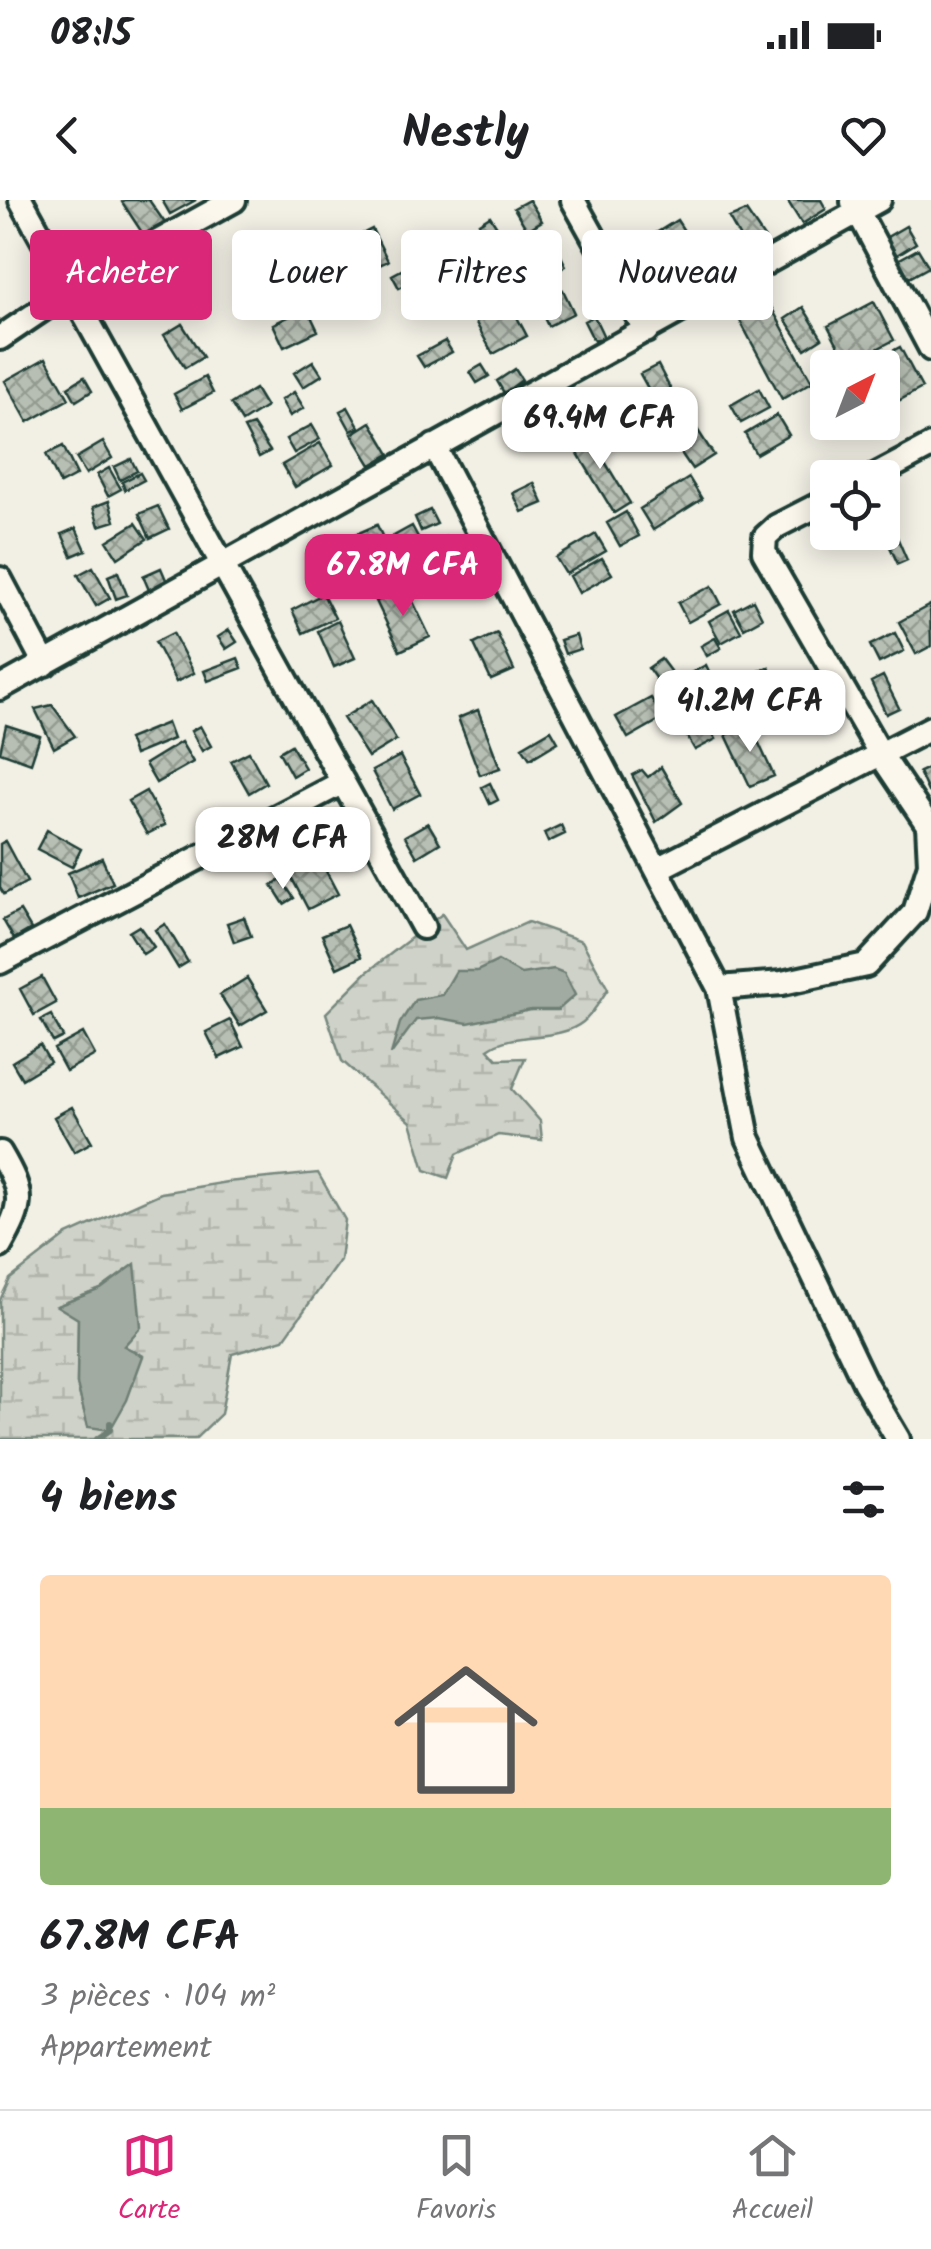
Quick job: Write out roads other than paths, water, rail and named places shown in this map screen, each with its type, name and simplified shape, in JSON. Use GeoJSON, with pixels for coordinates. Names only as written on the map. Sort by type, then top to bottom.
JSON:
{"type":"FeatureCollection","features":[{"type":"Feature","properties":{"kind":"street"},"geometry":{"type":"LineString","coordinates":[[21,200],[38,230]]}},
{"type":"Feature","properties":{"kind":"street"},"geometry":{"type":"LineString","coordinates":[[180,230],[234,200]]}},
{"type":"Feature","properties":{"kind":"street"},"geometry":{"type":"LineString","coordinates":[[573,200],[646,330]]}},
{"type":"Feature","properties":{"kind":"street"},"geometry":{"type":"LineString","coordinates":[[0,688],[646,330],[863,204],[931,349]]}},
{"type":"Feature","properties":{"kind":"street"},"geometry":{"type":"LineString","coordinates":[[0,338],[30,318]]}},
{"type":"Feature","properties":{"kind":"street"},"geometry":{"type":"LineString","coordinates":[[87,320],[423,928]]}},
{"type":"Feature","properties":{"kind":"street"},"geometry":{"type":"LineString","coordinates":[[434,446],[719,988],[748,1138],[865,1384],[898,1439]]}},
{"type":"Feature","properties":{"kind":"street"},"geometry":{"type":"LineString","coordinates":[[900,463],[931,446]]}},
{"type":"Feature","properties":{"kind":"street"},"geometry":{"type":"LineString","coordinates":[[719,988],[782,984],[866,966],[915,912],[931,864],[928,825],[882,755],[764,552],[765,538],[777,526],[810,509]]}},
{"type":"Feature","properties":{"kind":"street"},"geometry":{"type":"LineString","coordinates":[[0,578],[45,664]]}},
{"type":"Feature","properties":{"kind":"street"},"geometry":{"type":"LineString","coordinates":[[657,869],[931,728]]}},
{"type":"Feature","properties":{"kind":"street"},"geometry":{"type":"LineString","coordinates":[[0,962],[343,782]]}},
{"type":"Feature","properties":{"kind":"street"},"geometry":{"type":"LineString","coordinates":[[0,1153],[20,1192],[17,1215],[0,1246]]}},
{"type":"Feature","properties":{"kind":"waterway"},"geometry":{"type":"LineString","coordinates":[[97,1439],[110,1430],[110,1423]]}}]}
